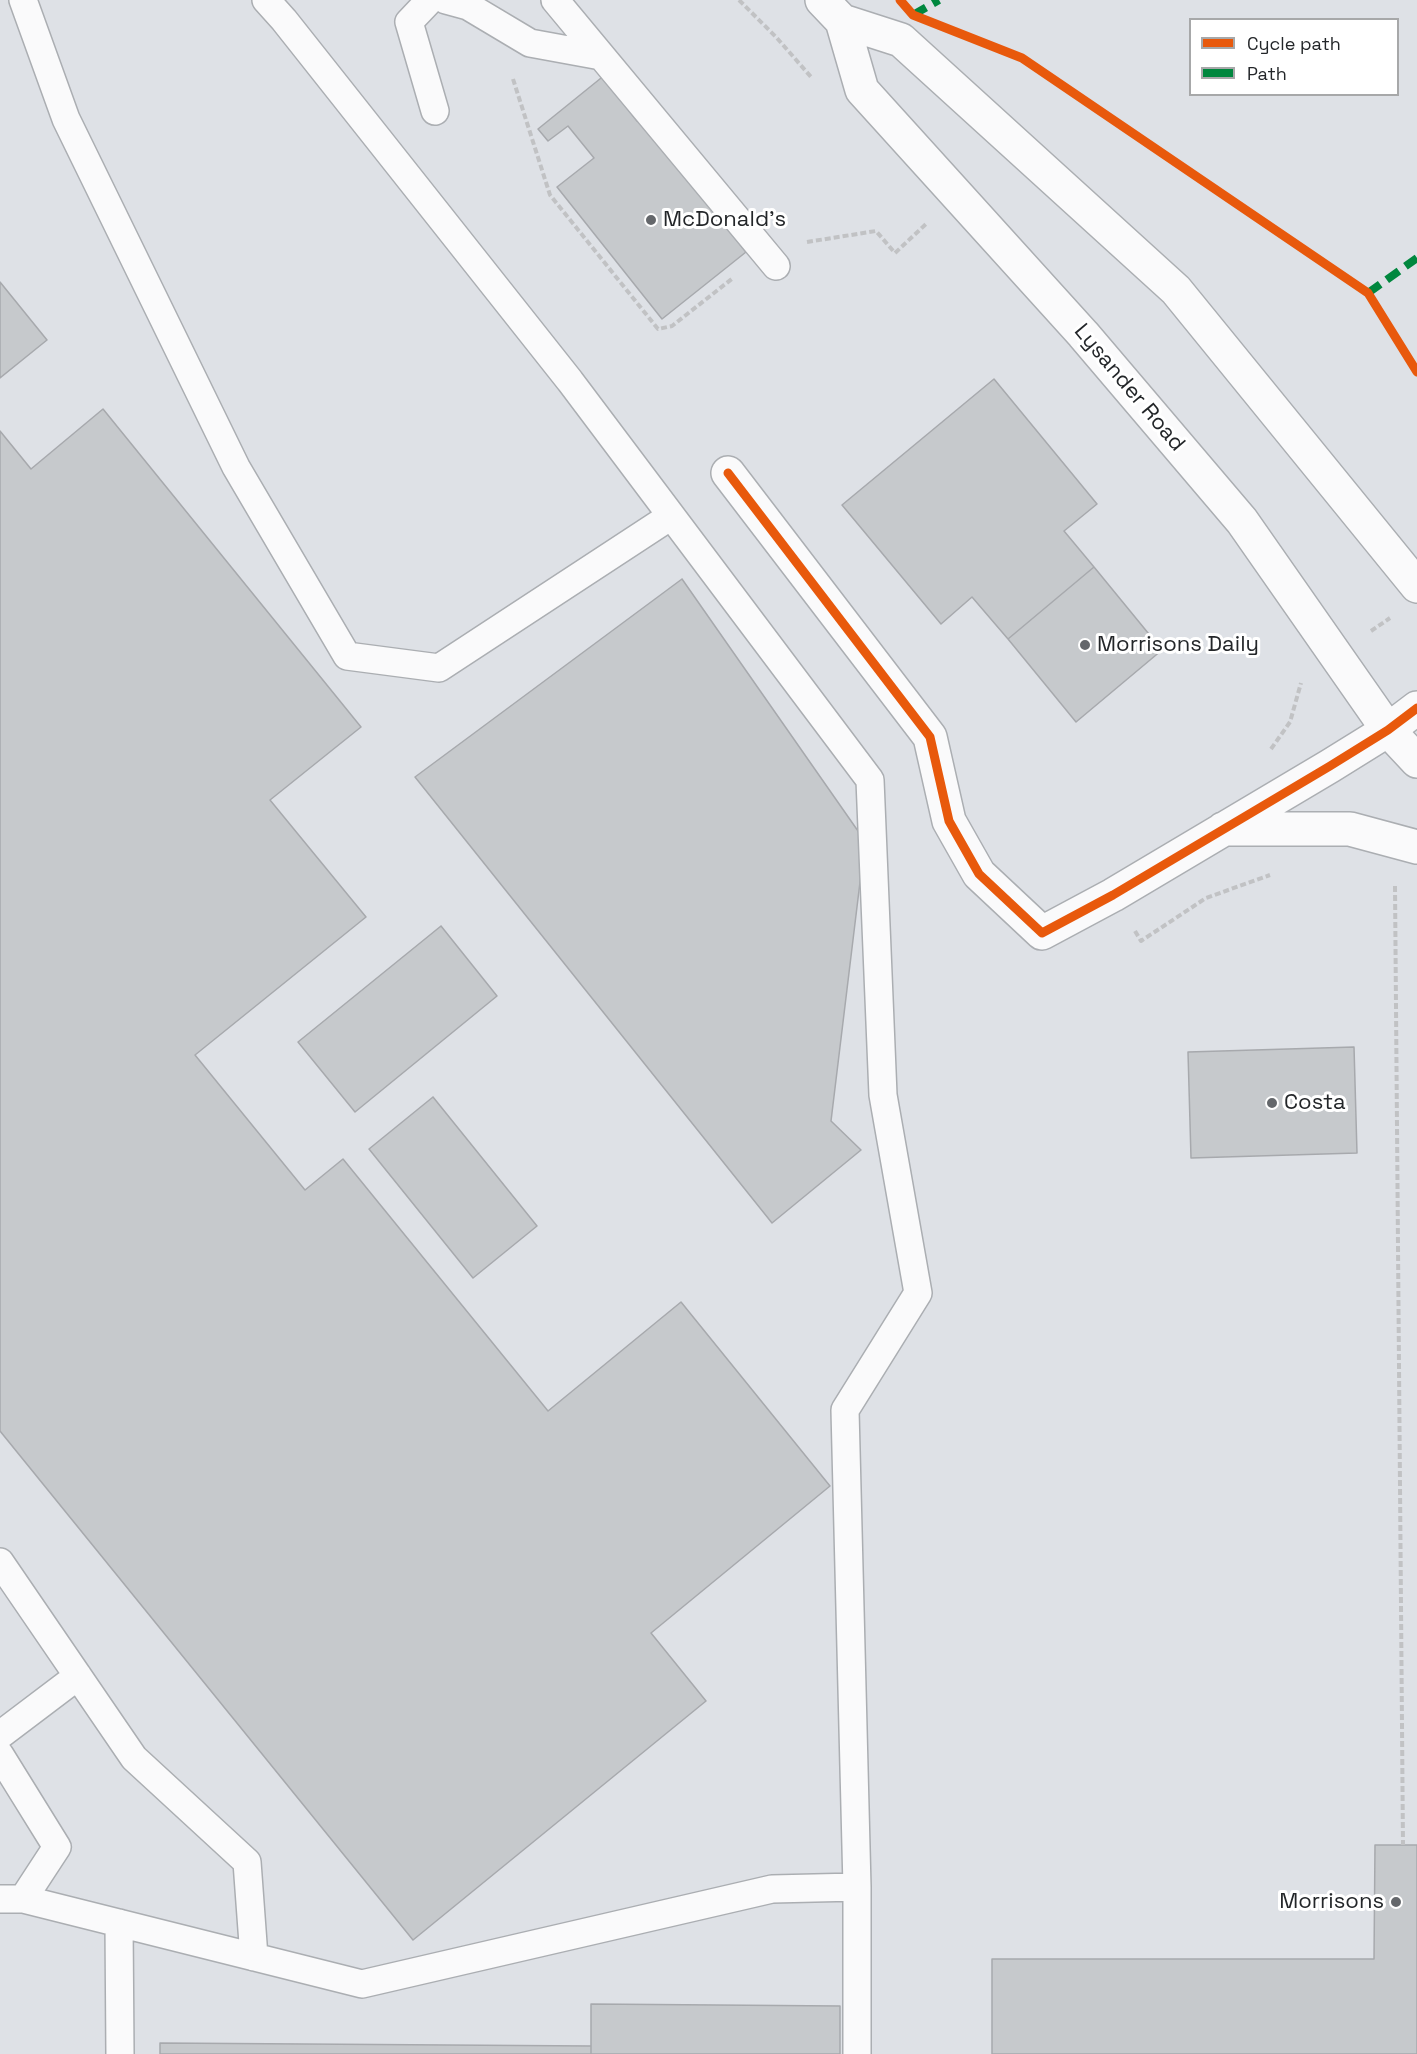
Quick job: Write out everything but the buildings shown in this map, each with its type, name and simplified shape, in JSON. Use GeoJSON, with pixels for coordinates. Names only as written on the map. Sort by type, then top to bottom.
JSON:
{"type":"FeatureCollection","features":[{"type":"Feature","properties":{"kind":"main road","name":"Lysander Road"},"geometry":{"type":"LineString","coordinates":[[832,10],[902,40],[1176,290],[1417,586]]}},
{"type":"Feature","properties":{"kind":"main road","name":"Lysander Road"},"geometry":{"type":"LineString","coordinates":[[832,10],[862,90],[1083,334],[1242,522],[1388,730],[1417,762]]}},
{"type":"Feature","properties":{"kind":"main road"},"geometry":{"type":"LineString","coordinates":[[728,473],[930,737],[949,821],[979,874],[1042,933],[1113,895],[1388,730],[1417,708]]}},
{"type":"Feature","properties":{"kind":"main road"},"geometry":{"type":"LineString","coordinates":[[1223,829],[1350,829],[1417,847]]}},
{"type":"Feature","properties":{"kind":"lane"},"geometry":{"type":"LineString","coordinates":[[23,0],[66,119],[236,467],[346,656],[439,668],[671,516]]}},
{"type":"Feature","properties":{"kind":"lane"},"geometry":{"type":"LineString","coordinates":[[266,0],[285,20],[570,381],[870,780],[883,1095],[918,1293],[845,1410],[857,1887],[857,2054]]}},
{"type":"Feature","properties":{"kind":"lane"},"geometry":{"type":"LineString","coordinates":[[430,0],[409,22],[435,111]]}},
{"type":"Feature","properties":{"kind":"lane"},"geometry":{"type":"LineString","coordinates":[[446,0],[468,6],[530,43],[602,56]]}},
{"type":"Feature","properties":{"kind":"lane"},"geometry":{"type":"LineString","coordinates":[[555,0],[776,266]]}},
{"type":"Feature","properties":{"kind":"lane"},"geometry":{"type":"LineString","coordinates":[[0,1562],[134,1758],[247,1862],[254,1957]]}},
{"type":"Feature","properties":{"kind":"lane"},"geometry":{"type":"LineString","coordinates":[[0,1735],[78,1676]]}},
{"type":"Feature","properties":{"kind":"lane"},"geometry":{"type":"LineString","coordinates":[[0,1755],[57,1847],[11,1899],[362,1983],[771,1889],[857,1887]]}},
{"type":"Feature","properties":{"kind":"lane"},"geometry":{"type":"LineString","coordinates":[[119,1923],[120,2054]]}},
{"type":"Feature","properties":{"kind":"path"},"geometry":{"type":"LineString","coordinates":[[511,70],[550,195],[658,329],[672,326],[735,277]]}},
{"type":"Feature","properties":{"kind":"path"},"geometry":{"type":"LineString","coordinates":[[802,243],[876,231],[896,254],[927,223]]}},
{"type":"Feature","properties":{"kind":"path"},"geometry":{"type":"LineString","coordinates":[[1266,756],[1290,722],[1301,682]]}},
{"type":"Feature","properties":{"kind":"path"},"geometry":{"type":"LineString","coordinates":[[1141,941],[1206,898],[1270,875],[1282,874]]}},
{"type":"Feature","properties":{"kind":"path"},"geometry":{"type":"LineString","coordinates":[[1395,885],[1403,1845]]}},
{"type":"Feature","properties":{"kind":"marked path"},"geometry":{"type":"LineString","coordinates":[[913,15],[939,0]]}},
{"type":"Feature","properties":{"kind":"marked path"},"geometry":{"type":"LineString","coordinates":[[1368,293],[1417,258]]}},
{"type":"Feature","properties":{"kind":"cycle path"},"geometry":{"type":"LineString","coordinates":[[900,0],[913,15],[1022,58],[1368,293],[1417,372]]}},
{"type":"Feature","properties":{"kind":"cycle path"},"geometry":{"type":"LineString","coordinates":[[728,473],[930,737],[949,821],[979,874],[1042,933],[1113,895],[1330,766],[1388,730],[1417,708]]}},
{"type":"Feature","properties":{"kind":"place","name":"McDonald's"},"geometry":{"type":"Point","coordinates":[651,220]}},
{"type":"Feature","properties":{"kind":"place","name":"Morrisons Daily"},"geometry":{"type":"Point","coordinates":[1085,645]}},
{"type":"Feature","properties":{"kind":"place","name":"Costa"},"geometry":{"type":"Point","coordinates":[1272,1103]}},
{"type":"Feature","properties":{"kind":"place","name":"Morrisons"},"geometry":{"type":"Point","coordinates":[1396,1902]}}]}
